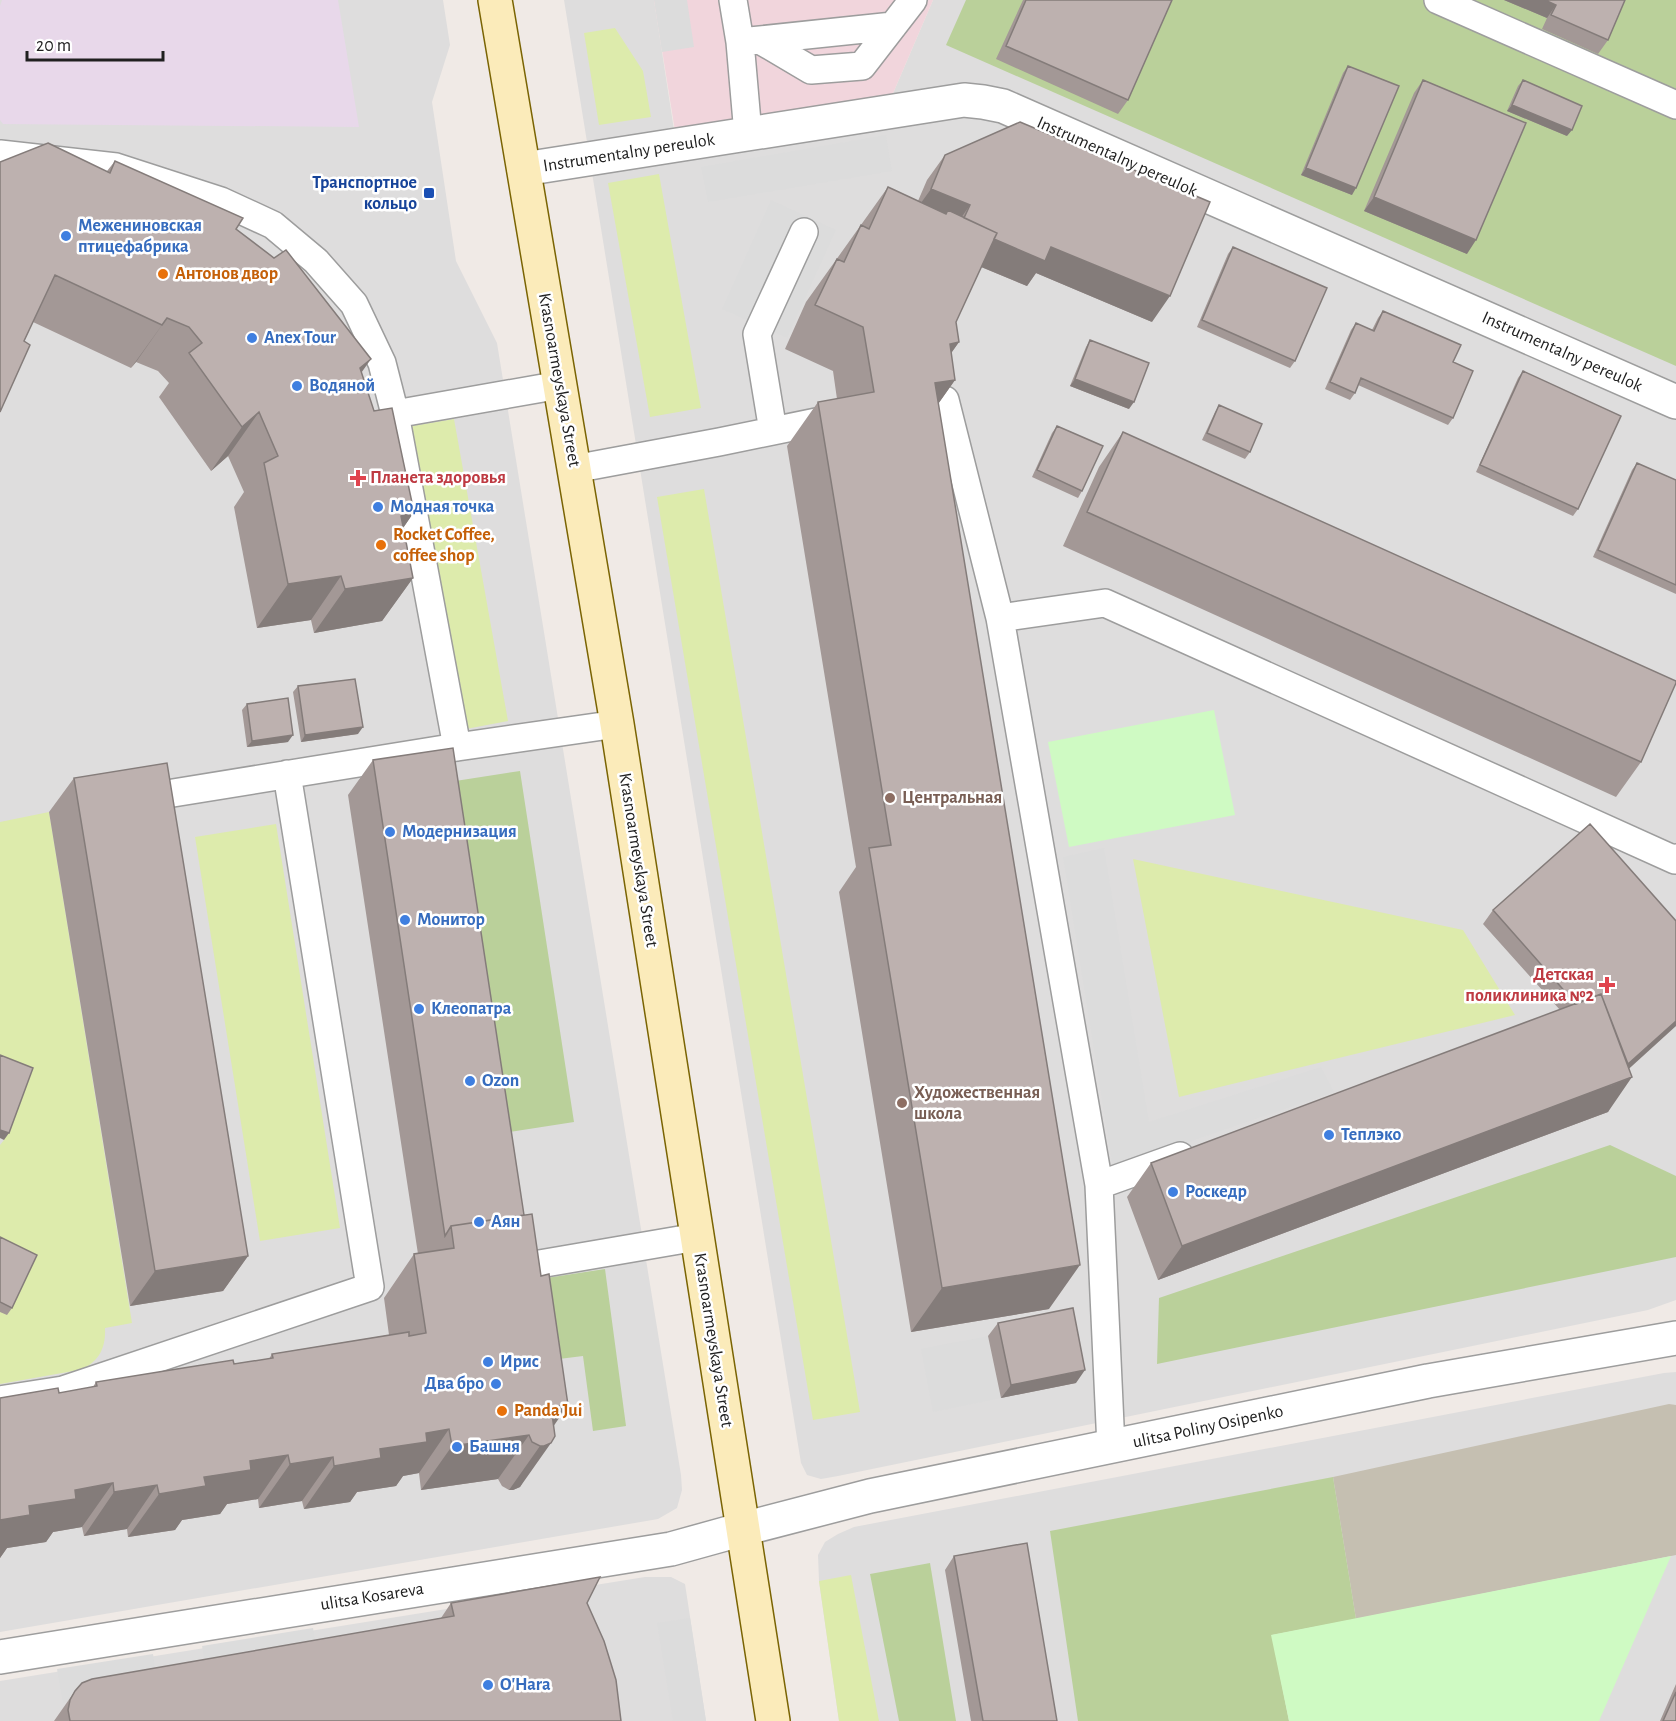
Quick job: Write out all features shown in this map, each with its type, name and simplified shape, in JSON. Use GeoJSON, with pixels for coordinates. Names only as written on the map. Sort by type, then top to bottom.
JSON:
{"type":"FeatureCollection","features":[{"type":"Feature","properties":{"kind":"main road","name":"Krasnoarmeyskaya Street"},"geometry":{"type":"LineString","coordinates":[[495,0],[617,724],[772,1721]]}},
{"type":"Feature","properties":{"kind":"street","name":"Instrumentalny pereulok"},"geometry":{"type":"LineString","coordinates":[[524,169],[964,100],[1003,106],[1676,402]]}},
{"type":"Feature","properties":{"kind":"street","name":"ulitsa Poliny Osipenko"},"geometry":{"type":"LineString","coordinates":[[743,1528],[870,1496],[1428,1381],[1676,1338]]}},
{"type":"Feature","properties":{"kind":"street","name":"ulitsa Kosareva"},"geometry":{"type":"LineString","coordinates":[[0,1657],[671,1549],[743,1528]]}},
{"type":"Feature","properties":{"kind":"lane"},"geometry":{"type":"LineString","coordinates":[[733,0],[750,41],[748,134]]}},
{"type":"Feature","properties":{"kind":"lane"},"geometry":{"type":"LineString","coordinates":[[750,41],[811,70],[862,66],[913,0]]}},
{"type":"Feature","properties":{"kind":"lane"},"geometry":{"type":"LineString","coordinates":[[1438,0],[1676,105]]}},
{"type":"Feature","properties":{"kind":"lane"},"geometry":{"type":"LineString","coordinates":[[750,41],[893,26]]}},
{"type":"Feature","properties":{"kind":"lane"},"geometry":{"type":"LineString","coordinates":[[1,153],[116,167],[221,201],[273,225],[316,261],[354,304],[382,363],[395,414],[457,747]]}},
{"type":"Feature","properties":{"kind":"lane"},"geometry":{"type":"LineString","coordinates":[[773,431],[756,334],[804,232]]}},
{"type":"Feature","properties":{"kind":"lane"},"geometry":{"type":"LineString","coordinates":[[395,414],[560,385]]}},
{"type":"Feature","properties":{"kind":"lane"},"geometry":{"type":"LineString","coordinates":[[921,404],[945,400],[1000,618],[1099,1185],[1111,1447]]}},
{"type":"Feature","properties":{"kind":"lane"},"geometry":{"type":"LineString","coordinates":[[574,469],[840,417]]}},
{"type":"Feature","properties":{"kind":"lane"},"geometry":{"type":"LineString","coordinates":[[1000,618],[1105,603],[1664,856],[1675,860],[1676,858]]}},
{"type":"Feature","properties":{"kind":"lane"},"geometry":{"type":"LineString","coordinates":[[173,793],[457,747],[617,724]]}},
{"type":"Feature","properties":{"kind":"lane"},"geometry":{"type":"LineString","coordinates":[[0,1400],[63,1390],[380,1286],[287,774]]}},
{"type":"Feature","properties":{"kind":"lane"},"geometry":{"type":"LineString","coordinates":[[1099,1185],[1198,1150]]}},
{"type":"Feature","properties":{"kind":"lane"},"geometry":{"type":"LineString","coordinates":[[510,1236],[516,1268],[697,1237]]}},
{"type":"Feature","properties":{"kind":"shaded area"},"geometry":{"type":"Polygon","coordinates":[[[0,0],[443,0],[450,45],[432,102],[456,261],[497,343],[681,1475],[682,1490],[677,1508],[658,1519],[0,1632],[0,0]]]}},
{"type":"Feature","properties":{"kind":"shaded area"},"geometry":{"type":"Polygon","coordinates":[[[2,0],[338,0],[359,127],[3,124],[0,120],[0,6],[2,0]]]}},
{"type":"Feature","properties":{"kind":"shaded area"},"geometry":{"type":"Polygon","coordinates":[[[564,0],[654,0],[674,130],[891,98],[933,0],[1676,0],[1676,1300],[1648,1310],[838,1476],[821,1479],[807,1475],[801,1463],[564,0]]]}},
{"type":"Feature","properties":{"kind":"shaded area"},"geometry":{"type":"Polygon","coordinates":[[[654,0],[933,0],[891,98],[675,131],[654,0]]]}},
{"type":"Feature","properties":{"kind":"shaded area"},"geometry":{"type":"Polygon","coordinates":[[[654,0],[687,0],[694,47],[662,52],[654,0]]]}},
{"type":"Feature","properties":{"kind":"shaded area"},"geometry":{"type":"Polygon","coordinates":[[[886,135],[892,171],[708,202],[701,167],[886,135]]]}},
{"type":"Feature","properties":{"kind":"shaded area"},"geometry":{"type":"Polygon","coordinates":[[[771,200],[836,230],[787,338],[722,309],[771,200]]]}},
{"type":"Feature","properties":{"kind":"shaded area"},"geometry":{"type":"Polygon","coordinates":[[[1104,848],[1149,1122],[1321,1067],[1334,1092],[1113,1168],[1063,857],[1104,848]]]}},
{"type":"Feature","properties":{"kind":"shaded area"},"geometry":{"type":"Polygon","coordinates":[[[988,1336],[1001,1398],[933,1412],[921,1349],[988,1336]]]}},
{"type":"Feature","properties":{"kind":"shaded area"},"geometry":{"type":"Polygon","coordinates":[[[1676,1372],[1676,1721],[839,1721],[819,1581],[818,1555],[825,1542],[854,1527],[1676,1372]]]}},
{"type":"Feature","properties":{"kind":"shaded area"},"geometry":{"type":"Polygon","coordinates":[[[1669,1404],[1676,1405],[1676,1555],[1356,1619],[1333,1477],[1669,1404]]]}},
{"type":"Feature","properties":{"kind":"shaded area"},"geometry":{"type":"Polygon","coordinates":[[[645,1577],[671,1577],[685,1584],[706,1721],[0,1721],[0,1681],[645,1577]]]}},
{"type":"Feature","properties":{"kind":"shaded area"},"geometry":{"type":"Polygon","coordinates":[[[690,1618],[706,1721],[673,1721],[657,1623],[690,1618]]]}},
{"type":"Feature","properties":{"kind":"shaded area"},"geometry":{"type":"Polygon","coordinates":[[[313,1628],[319,1662],[208,1680],[202,1646],[313,1628]]]}},
{"type":"Feature","properties":{"kind":"shaded area"},"geometry":{"type":"Polygon","coordinates":[[[153,1654],[158,1688],[63,1703],[57,1669],[153,1654]]]}},
{"type":"Feature","properties":{"kind":"green space"},"geometry":{"type":"Polygon","coordinates":[[[966,0],[1676,0],[1676,366],[946,45],[966,0]]]}},
{"type":"Feature","properties":{"kind":"green space"},"geometry":{"type":"Polygon","coordinates":[[[615,28],[643,71],[651,117],[599,125],[584,33],[615,28]]]}},
{"type":"Feature","properties":{"kind":"green space"},"geometry":{"type":"Polygon","coordinates":[[[659,174],[701,408],[650,417],[608,183],[659,174]]]}},
{"type":"Feature","properties":{"kind":"green space"},"geometry":{"type":"Polygon","coordinates":[[[454,419],[508,721],[466,729],[412,426],[454,419]]]}},
{"type":"Feature","properties":{"kind":"green space"},"geometry":{"type":"Polygon","coordinates":[[[704,489],[860,1412],[813,1420],[657,497],[704,489]]]}},
{"type":"Feature","properties":{"kind":"green space"},"geometry":{"type":"Polygon","coordinates":[[[1214,710],[1235,815],[1069,847],[1048,742],[1214,710]]]}},
{"type":"Feature","properties":{"kind":"green space"},"geometry":{"type":"Polygon","coordinates":[[[520,771],[574,1122],[503,1133],[449,782],[520,771]]]}},
{"type":"Feature","properties":{"kind":"green space"},"geometry":{"type":"Polygon","coordinates":[[[49,812],[132,1323],[105,1328],[100,1354],[86,1367],[0,1384],[0,1145],[4,1140],[0,1064],[0,822],[49,812]]]}},
{"type":"Feature","properties":{"kind":"green space"},"geometry":{"type":"Polygon","coordinates":[[[276,824],[340,1228],[260,1241],[195,837],[276,824]]]}},
{"type":"Feature","properties":{"kind":"green space"},"geometry":{"type":"Polygon","coordinates":[[[1133,859],[1463,930],[1515,1015],[1179,1097],[1133,859]]]}},
{"type":"Feature","properties":{"kind":"green space"},"geometry":{"type":"Polygon","coordinates":[[[1610,1145],[1676,1176],[1676,1257],[1157,1364],[1159,1298],[1610,1145]]]}},
{"type":"Feature","properties":{"kind":"green space"},"geometry":{"type":"Polygon","coordinates":[[[605,1269],[626,1426],[593,1431],[583,1356],[551,1360],[540,1279],[605,1269]]]}},
{"type":"Feature","properties":{"kind":"green space"},"geometry":{"type":"Polygon","coordinates":[[[1333,1477],[1356,1619],[1272,1635],[1289,1721],[1078,1721],[1050,1531],[1333,1477]]]}},
{"type":"Feature","properties":{"kind":"green space"},"geometry":{"type":"Polygon","coordinates":[[[1671,1556],[1599,1721],[1289,1721],[1271,1635],[1671,1556]]]}},
{"type":"Feature","properties":{"kind":"green space"},"geometry":{"type":"Polygon","coordinates":[[[930,1563],[956,1721],[899,1721],[870,1574],[930,1563]]]}},
{"type":"Feature","properties":{"kind":"green space"},"geometry":{"type":"Polygon","coordinates":[[[851,1575],[879,1721],[839,1721],[819,1581],[851,1575]]]}},
{"type":"Feature","properties":{"kind":"building"},"geometry":{"type":"Polygon","coordinates":[[[1026,0],[1172,0],[1128,100],[1006,46],[1026,0]]]}},
{"type":"Feature","properties":{"kind":"building"},"geometry":{"type":"Polygon","coordinates":[[[1545,0],[1625,0],[1608,40],[1551,15],[1556,5],[1545,0]]]}},
{"type":"Feature","properties":{"kind":"building"},"geometry":{"type":"Polygon","coordinates":[[[1348,66],[1399,86],[1356,188],[1306,168],[1348,66]]]}},
{"type":"Feature","properties":{"kind":"building"},"geometry":{"type":"Polygon","coordinates":[[[1423,80],[1526,123],[1476,240],[1374,197],[1423,80]]]}},
{"type":"Feature","properties":{"kind":"building"},"geometry":{"type":"Polygon","coordinates":[[[1523,80],[1582,106],[1572,130],[1512,105],[1523,80]]]}},
{"type":"Feature","properties":{"kind":"building"},"geometry":{"type":"Polygon","coordinates":[[[1020,122],[1210,202],[1170,296],[1051,247],[1045,261],[994,239],[997,233],[964,218],[970,205],[931,189],[945,155],[1020,122]]]}},
{"type":"Feature","properties":{"kind":"building"},"geometry":{"type":"Polygon","coordinates":[[[48,143],[110,173],[115,161],[243,218],[236,229],[274,258],[286,250],[371,359],[360,368],[374,411],[392,408],[414,512],[401,516],[413,578],[345,589],[341,576],[288,584],[264,463],[278,456],[259,412],[242,427],[189,353],[202,343],[189,327],[167,318],[162,325],[55,275],[24,341],[30,345],[0,412],[0,162],[48,143]]]}},
{"type":"Feature","properties":{"kind":"building"},"geometry":{"type":"Polygon","coordinates":[[[888,187],[946,214],[948,210],[997,233],[956,322],[959,342],[950,344],[955,380],[935,383],[1080,1265],[942,1288],[869,848],[891,845],[818,402],[874,392],[863,327],[815,305],[837,259],[844,262],[861,225],[869,229],[888,187]]]}},
{"type":"Feature","properties":{"kind":"building"},"geometry":{"type":"Polygon","coordinates":[[[1233,247],[1327,288],[1295,361],[1202,320],[1233,247]]]}},
{"type":"Feature","properties":{"kind":"building"},"geometry":{"type":"Polygon","coordinates":[[[1383,311],[1461,345],[1453,362],[1473,371],[1453,418],[1361,378],[1355,393],[1330,382],[1356,323],[1374,331],[1383,311]]]}},
{"type":"Feature","properties":{"kind":"building"},"geometry":{"type":"Polygon","coordinates":[[[1090,340],[1149,363],[1134,402],[1075,379],[1090,340]]]}},
{"type":"Feature","properties":{"kind":"building"},"geometry":{"type":"Polygon","coordinates":[[[1523,371],[1621,416],[1578,509],[1480,465],[1523,371]]]}},
{"type":"Feature","properties":{"kind":"building"},"geometry":{"type":"Polygon","coordinates":[[[1219,405],[1262,424],[1250,452],[1207,433],[1219,405]]]}},
{"type":"Feature","properties":{"kind":"building"},"geometry":{"type":"Polygon","coordinates":[[[1057,426],[1103,446],[1082,491],[1037,470],[1057,426]]]}},
{"type":"Feature","properties":{"kind":"building"},"geometry":{"type":"Polygon","coordinates":[[[1123,432],[1676,681],[1641,762],[1087,512],[1123,432]]]}},
{"type":"Feature","properties":{"kind":"building"},"geometry":{"type":"Polygon","coordinates":[[[1637,463],[1676,480],[1676,585],[1598,550],[1637,463]]]}},
{"type":"Feature","properties":{"kind":"building"},"geometry":{"type":"Polygon","coordinates":[[[355,679],[363,727],[305,735],[298,686],[355,679]]]}},
{"type":"Feature","properties":{"kind":"building"},"geometry":{"type":"Polygon","coordinates":[[[288,698],[293,735],[252,741],[247,704],[288,698]]]}},
{"type":"Feature","properties":{"kind":"building"},"geometry":{"type":"Polygon","coordinates":[[[453,748],[524,1215],[451,1226],[445,1236],[373,760],[453,748]]]}},
{"type":"Feature","properties":{"kind":"building"},"geometry":{"type":"Polygon","coordinates":[[[167,763],[248,1256],[155,1271],[74,778],[167,763]]]}},
{"type":"Feature","properties":{"kind":"building","name":"Детская поликлиника №2"},"geometry":{"type":"Polygon","coordinates":[[[1590,824],[1676,921],[1676,1021],[1628,1064],[1601,994],[1576,1004],[1493,910],[1590,824]]]}},
{"type":"Feature","properties":{"kind":"building"},"geometry":{"type":"Polygon","coordinates":[[[1601,994],[1632,1077],[1182,1246],[1151,1163],[1601,994]]]}},
{"type":"Feature","properties":{"kind":"building"},"geometry":{"type":"Polygon","coordinates":[[[0,1055],[33,1068],[9,1133],[0,1130],[0,1055]]]}},
{"type":"Feature","properties":{"kind":"building"},"geometry":{"type":"Polygon","coordinates":[[[532,1214],[541,1276],[549,1274],[568,1405],[551,1407],[555,1436],[551,1443],[540,1446],[532,1442],[529,1435],[452,1446],[449,1429],[426,1433],[427,1442],[380,1449],[381,1458],[334,1466],[333,1457],[290,1464],[288,1455],[250,1461],[251,1470],[204,1477],[206,1486],[159,1494],[157,1485],[114,1492],[113,1483],[75,1490],[76,1499],[29,1506],[30,1515],[0,1520],[0,1398],[58,1388],[59,1393],[97,1386],[96,1382],[233,1360],[234,1364],[273,1358],[272,1354],[409,1332],[409,1336],[426,1333],[414,1254],[454,1248],[451,1226],[532,1214]]]}},
{"type":"Feature","properties":{"kind":"building"},"geometry":{"type":"Polygon","coordinates":[[[0,1237],[37,1255],[12,1308],[0,1302],[0,1237]]]}},
{"type":"Feature","properties":{"kind":"building"},"geometry":{"type":"Polygon","coordinates":[[[1073,1308],[1085,1370],[1011,1385],[998,1323],[1073,1308]]]}},
{"type":"Feature","properties":{"kind":"building"},"geometry":{"type":"Polygon","coordinates":[[[1027,1543],[1057,1721],[983,1721],[954,1556],[1027,1543]]]}},
{"type":"Feature","properties":{"kind":"building"},"geometry":{"type":"Polygon","coordinates":[[[600,1577],[587,1603],[604,1641],[616,1680],[621,1721],[70,1721],[68,1710],[70,1700],[82,1683],[92,1679],[454,1616],[451,1603],[600,1577]]]}},
{"type":"Feature","properties":{"kind":"building"},"geometry":{"type":"Polygon","coordinates":[[[1676,1692],[1676,1721],[1663,1721],[1676,1692]]]}},
{"type":"Feature","properties":{"kind":"place","name":"Транспортное кольцо"},"geometry":{"type":"Point","coordinates":[429,193]}},
{"type":"Feature","properties":{"kind":"place","name":"Межениновская птицефабрика"},"geometry":{"type":"Point","coordinates":[66,236]}},
{"type":"Feature","properties":{"kind":"place","name":"Антонов двор"},"geometry":{"type":"Point","coordinates":[163,274]}},
{"type":"Feature","properties":{"kind":"place","name":"Anex Tour"},"geometry":{"type":"Point","coordinates":[252,338]}},
{"type":"Feature","properties":{"kind":"place","name":"Водяной"},"geometry":{"type":"Point","coordinates":[297,386]}},
{"type":"Feature","properties":{"kind":"place","name":"Планета здоровья"},"geometry":{"type":"Point","coordinates":[358,478]}},
{"type":"Feature","properties":{"kind":"place","name":"Модная точка"},"geometry":{"type":"Point","coordinates":[378,507]}},
{"type":"Feature","properties":{"kind":"place","name":"Rocket Coffee, coffee shop"},"geometry":{"type":"Point","coordinates":[381,545]}},
{"type":"Feature","properties":{"kind":"place","name":"Центральная"},"geometry":{"type":"Point","coordinates":[890,798]}},
{"type":"Feature","properties":{"kind":"place","name":"Модернизация"},"geometry":{"type":"Point","coordinates":[390,832]}},
{"type":"Feature","properties":{"kind":"place","name":"Монитор"},"geometry":{"type":"Point","coordinates":[405,920]}},
{"type":"Feature","properties":{"kind":"place","name":"Детская поликлиника №2"},"geometry":{"type":"Point","coordinates":[1607,985]}},
{"type":"Feature","properties":{"kind":"place","name":"Клеопатра"},"geometry":{"type":"Point","coordinates":[419,1009]}},
{"type":"Feature","properties":{"kind":"place","name":"Ozon"},"geometry":{"type":"Point","coordinates":[470,1081]}},
{"type":"Feature","properties":{"kind":"place","name":"Художественная школа"},"geometry":{"type":"Point","coordinates":[902,1103]}},
{"type":"Feature","properties":{"kind":"place","name":"Теплэко"},"geometry":{"type":"Point","coordinates":[1329,1135]}},
{"type":"Feature","properties":{"kind":"place","name":"Роскедр"},"geometry":{"type":"Point","coordinates":[1173,1192]}},
{"type":"Feature","properties":{"kind":"place","name":"Аян"},"geometry":{"type":"Point","coordinates":[479,1222]}},
{"type":"Feature","properties":{"kind":"place","name":"Ирис"},"geometry":{"type":"Point","coordinates":[488,1362]}},
{"type":"Feature","properties":{"kind":"place","name":"Два бро"},"geometry":{"type":"Point","coordinates":[496,1384]}},
{"type":"Feature","properties":{"kind":"place","name":"Panda Jui"},"geometry":{"type":"Point","coordinates":[502,1411]}},
{"type":"Feature","properties":{"kind":"place","name":"Башня"},"geometry":{"type":"Point","coordinates":[457,1447]}},
{"type":"Feature","properties":{"kind":"place","name":"O'Hara"},"geometry":{"type":"Point","coordinates":[488,1685]}}]}
